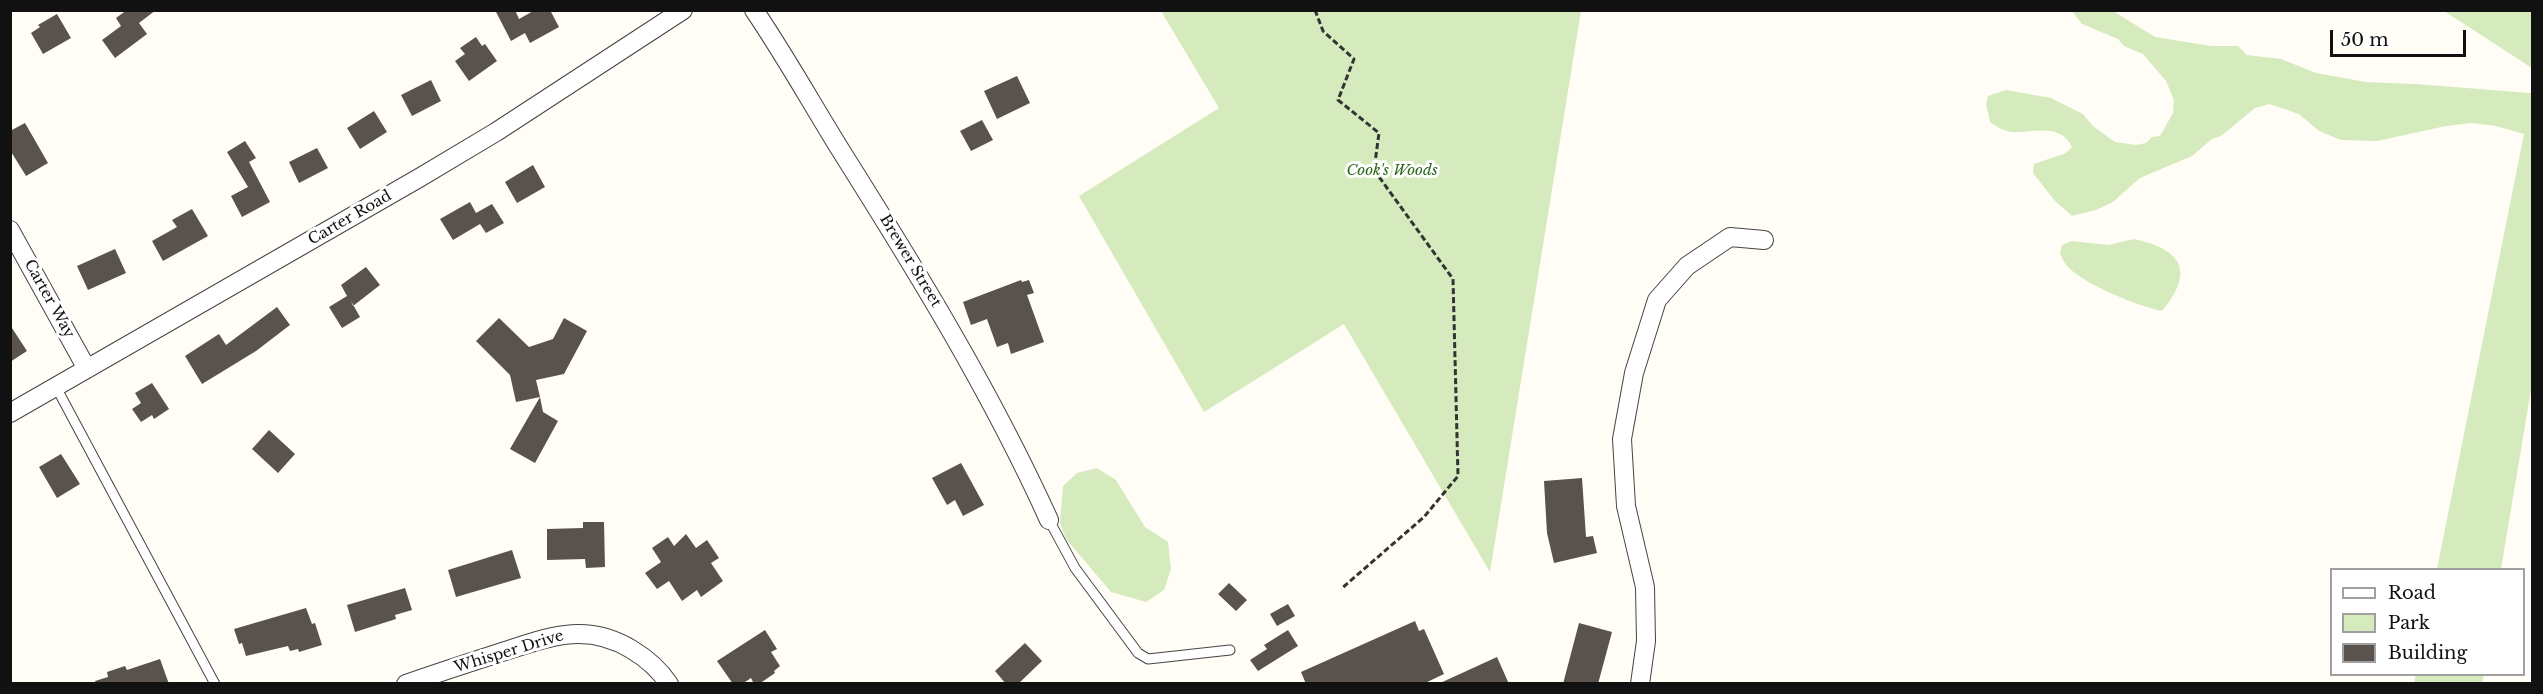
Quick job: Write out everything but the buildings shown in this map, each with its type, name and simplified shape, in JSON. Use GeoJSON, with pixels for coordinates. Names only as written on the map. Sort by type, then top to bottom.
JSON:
{"type":"FeatureCollection","features":[{"type":"Feature","properties":{"kind":"street","name":"Carter Road"},"geometry":{"type":"LineString","coordinates":[[10,413],[477,144],[683,10]]}},
{"type":"Feature","properties":{"kind":"street","name":"Brewer Street"},"geometry":{"type":"LineString","coordinates":[[754,10],[911,260],[954,334],[999,416],[1049,520]]}},
{"type":"Feature","properties":{"kind":"street","name":"Carter Way"},"geometry":{"type":"LineString","coordinates":[[10,230],[87,369]]}},
{"type":"Feature","properties":{"kind":"street"},"geometry":{"type":"LineString","coordinates":[[1642,683],[1646,641],[1644,587],[1626,506],[1622,439],[1634,373],[1657,300],[1687,266],[1730,237],[1764,240]]}},
{"type":"Feature","properties":{"kind":"street","name":"Whisper Drive"},"geometry":{"type":"LineString","coordinates":[[406,684],[552,636],[581,633],[602,636],[622,644],[646,660],[669,684]]}},
{"type":"Feature","properties":{"kind":"lane"},"geometry":{"type":"LineString","coordinates":[[56,387],[215,684]]}},
{"type":"Feature","properties":{"kind":"lane"},"geometry":{"type":"LineString","coordinates":[[1049,520],[1075,568],[1138,653],[1148,659],[1230,650]]}},
{"type":"Feature","properties":{"kind":"path"},"geometry":{"type":"LineString","coordinates":[[1316,10],[1323,31],[1354,59],[1338,100],[1379,133],[1374,170],[1453,279],[1458,476],[1424,517],[1341,589]]}},
{"type":"Feature","properties":{"kind":"green space"},"geometry":{"type":"Polygon","coordinates":[[[2071,10],[2113,11],[2155,37],[2211,46],[2238,46],[2247,55],[2281,59],[2316,73],[2366,82],[2530,93],[2532,91],[2532,384],[2501,568],[2437,568],[2524,134],[2496,126],[2472,123],[2446,126],[2377,141],[2341,140],[2319,131],[2299,114],[2269,104],[2255,108],[2192,156],[2140,178],[2113,202],[2096,210],[2072,216],[2055,201],[2033,173],[2034,164],[2066,153],[2072,147],[2067,139],[2061,134],[2046,130],[2012,132],[2000,128],[1990,122],[1986,104],[1988,96],[2006,90],[2051,98],[2083,114],[2093,126],[2115,142],[2136,145],[2146,143],[2152,137],[2160,136],[2173,113],[2174,100],[2166,81],[2143,54],[2124,46],[2118,39],[2082,24],[2071,10]]]}},
{"type":"Feature","properties":{"kind":"green space","name":"Cook's Woods"},"geometry":{"type":"Polygon","coordinates":[[[1161,11],[1581,11],[1490,572],[1344,324],[1204,412],[1079,196],[1219,108],[1161,11]]]}},
{"type":"Feature","properties":{"kind":"green space"},"geometry":{"type":"Polygon","coordinates":[[[2444,11],[2532,11],[2532,68],[2444,11]]]}},
{"type":"Feature","properties":{"kind":"green space"},"geometry":{"type":"Polygon","coordinates":[[[2134,239],[2163,249],[2178,264],[2179,284],[2162,311],[2126,299],[2085,280],[2067,266],[2060,254],[2062,245],[2072,241],[2109,245],[2134,239]]]}},
{"type":"Feature","properties":{"kind":"green space"},"geometry":{"type":"Polygon","coordinates":[[[1097,468],[1116,480],[1145,527],[1168,542],[1171,569],[1164,590],[1146,602],[1111,592],[1066,539],[1060,523],[1063,486],[1077,473],[1097,468]]]}},
{"type":"Feature","properties":{"kind":"green space"},"geometry":{"type":"Polygon","coordinates":[[[2416,676],[2484,676],[2482,683],[2414,683],[2416,676]]]}}]}
